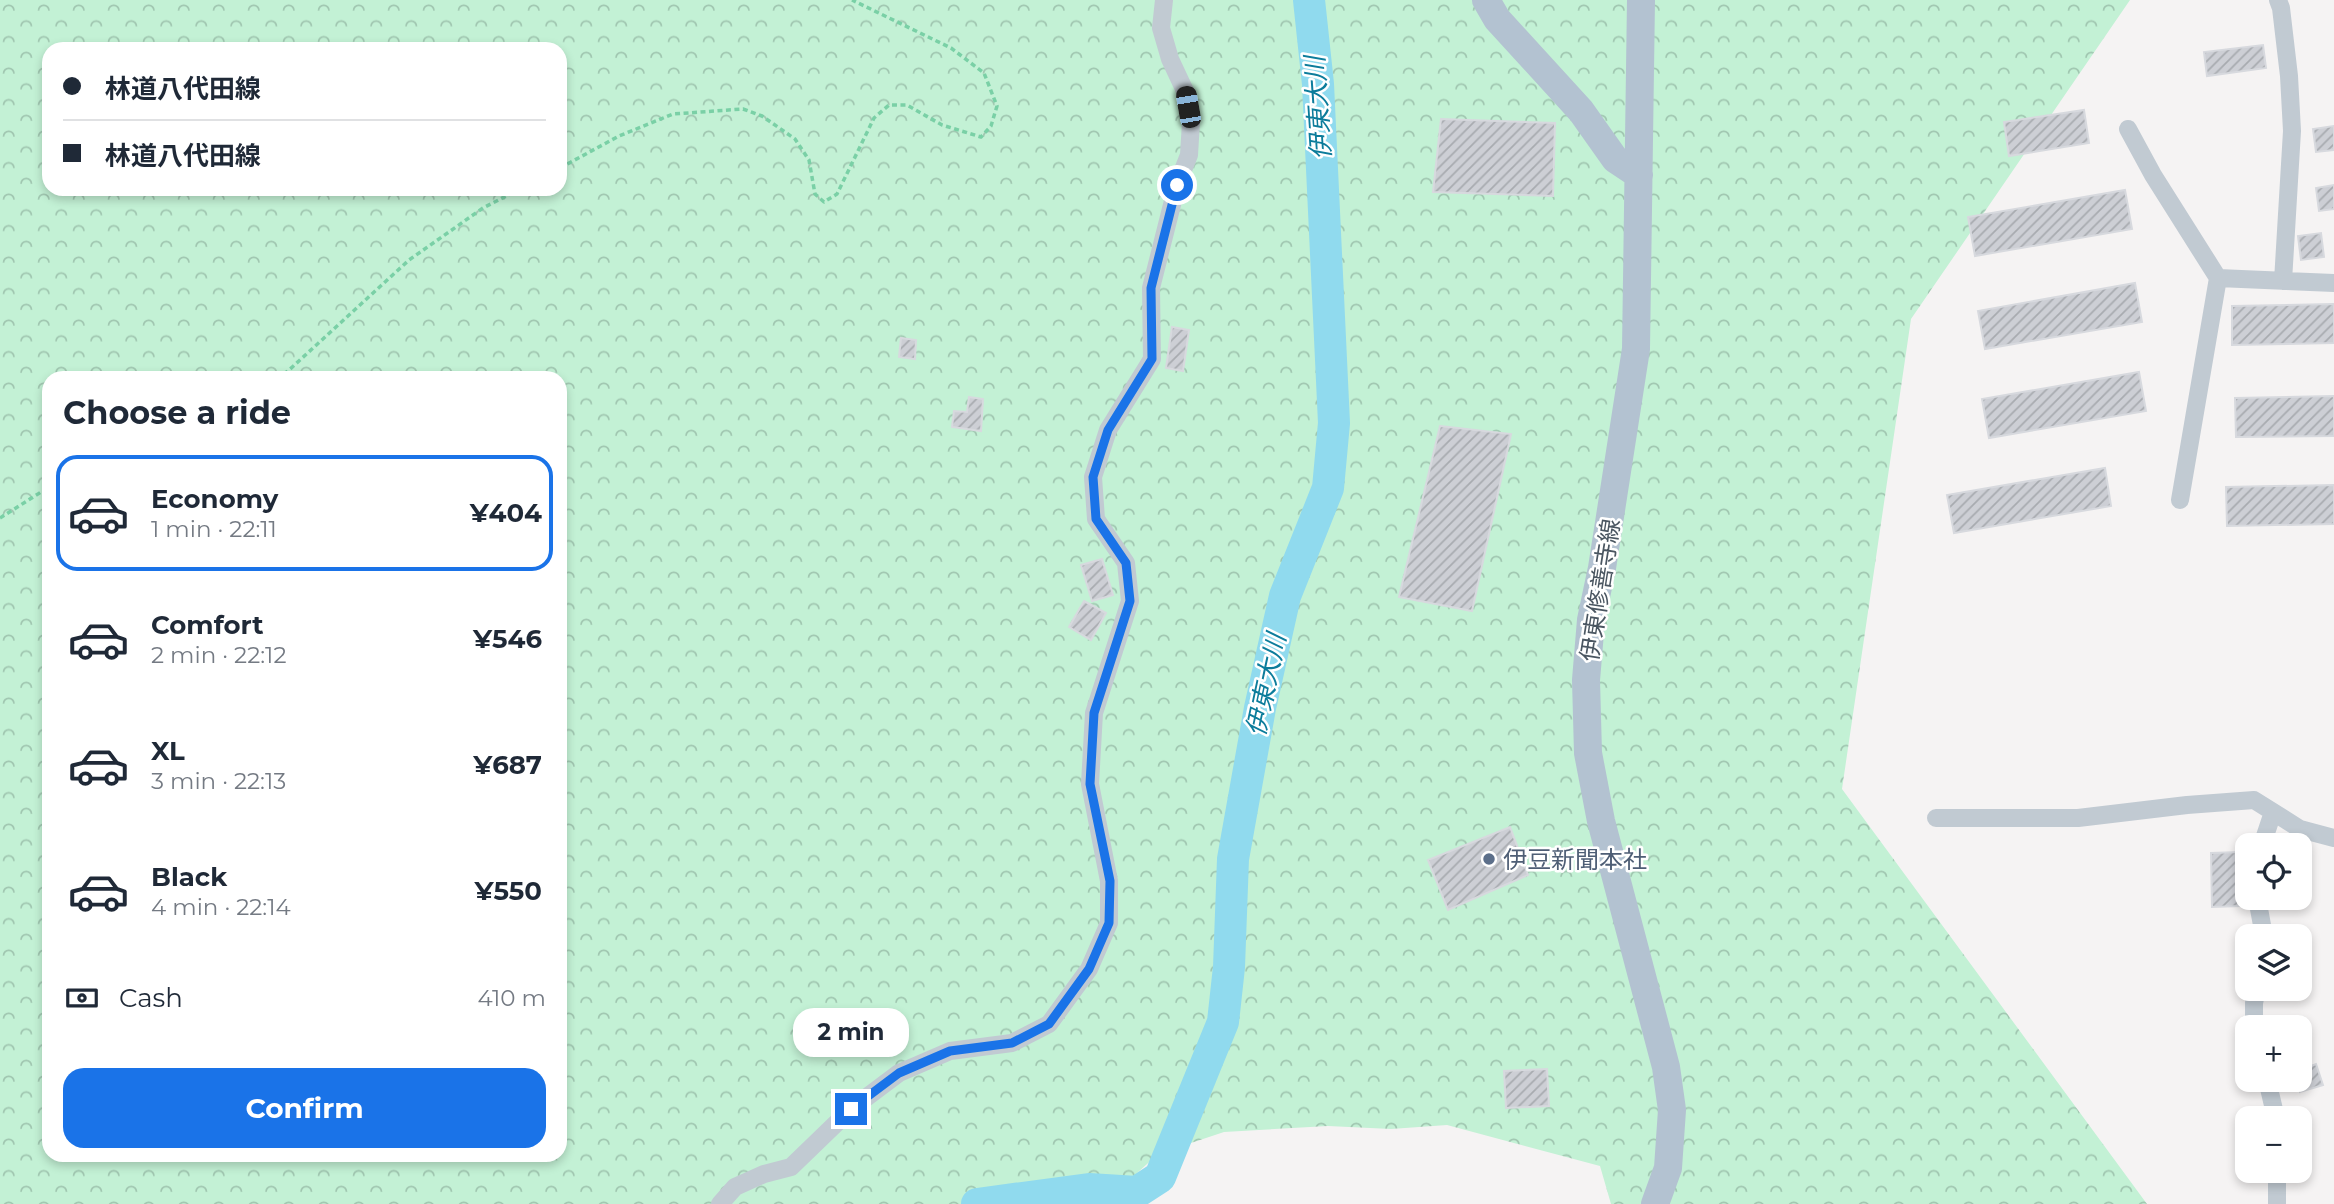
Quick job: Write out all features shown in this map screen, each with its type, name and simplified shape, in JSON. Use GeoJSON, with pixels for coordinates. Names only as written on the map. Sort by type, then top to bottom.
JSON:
{"type":"FeatureCollection","features":[{"type":"Feature","properties":{"kind":"main road"},"geometry":{"type":"LineString","coordinates":[[1486,0],[1497,19],[1581,111],[1615,159],[1639,174]]}},
{"type":"Feature","properties":{"kind":"main road","name":"伊東修善寺線"},"geometry":{"type":"LineString","coordinates":[[1641,0],[1636,349],[1605,555],[1591,621],[1586,680],[1588,753],[1601,821],[1666,1067],[1672,1110],[1668,1168],[1655,1204]]}},
{"type":"Feature","properties":{"kind":"street"},"geometry":{"type":"LineString","coordinates":[[720,1204],[735,1186],[791,1167],[851,1109],[899,1073],[950,1051],[1012,1043],[1049,1024],[1089,969],[1109,923],[1110,881],[1090,784],[1094,713],[1130,601],[1126,563],[1096,519],[1093,477],[1108,430],[1152,359],[1151,288],[1177,185],[1189,155],[1191,122],[1185,91],[1170,59],[1161,28],[1164,0]]}},
{"type":"Feature","properties":{"kind":"street"},"geometry":{"type":"LineString","coordinates":[[2278,0],[2289,76],[2292,131],[2283,281]]}},
{"type":"Feature","properties":{"kind":"street"},"geometry":{"type":"LineString","coordinates":[[2128,129],[2153,175],[2218,278],[2180,500]]}},
{"type":"Feature","properties":{"kind":"street"},"geometry":{"type":"LineString","coordinates":[[2218,278],[2334,283]]}},
{"type":"Feature","properties":{"kind":"street"},"geometry":{"type":"LineString","coordinates":[[1936,818],[2078,818],[2187,804],[2254,800],[2301,830],[2334,838]]}},
{"type":"Feature","properties":{"kind":"street"},"geometry":{"type":"LineString","coordinates":[[2266,833],[2273,812]]}},
{"type":"Feature","properties":{"kind":"street"},"geometry":{"type":"LineString","coordinates":[[2277,1183],[2277,1204]]}},
{"type":"Feature","properties":{"kind":"path"},"geometry":{"type":"LineString","coordinates":[[567,164],[619,136],[673,114],[743,109],[762,116],[795,139],[809,160],[815,194],[824,202],[837,194],[874,118],[889,105],[907,105],[942,125],[981,137],[991,126],[997,106],[984,74],[951,48],[852,0]]}},
{"type":"Feature","properties":{"kind":"path"},"geometry":{"type":"LineString","coordinates":[[288,371],[410,260],[483,208],[506,196]]}},
{"type":"Feature","properties":{"kind":"path"},"geometry":{"type":"LineString","coordinates":[[0,518],[42,491]]}},
{"type":"Feature","properties":{"kind":"green space"},"geometry":{"type":"Polygon","coordinates":[[[0,0],[2130,0],[1911,319],[1842,789],[2147,1204],[1611,1204],[1600,1166],[1447,1125],[1391,1129],[1328,1126],[1224,1132],[1158,1154],[1103,1204],[0,1204],[0,0]]]}},
{"type":"Feature","properties":{"kind":"building"},"geometry":{"type":"Polygon","coordinates":[[[2263,45],[2266,68],[2207,76],[2204,52],[2263,45]]]}},
{"type":"Feature","properties":{"kind":"building"},"geometry":{"type":"Polygon","coordinates":[[[2084,110],[2089,143],[2009,156],[2004,122],[2084,110]]]}},
{"type":"Feature","properties":{"kind":"building"},"geometry":{"type":"Polygon","coordinates":[[[1441,119],[1555,123],[1553,196],[1433,192],[1441,119]]]}},
{"type":"Feature","properties":{"kind":"building"},"geometry":{"type":"Polygon","coordinates":[[[2334,126],[2334,150],[2316,152],[2313,129],[2334,126]]]}},
{"type":"Feature","properties":{"kind":"building"},"geometry":{"type":"Polygon","coordinates":[[[2334,185],[2334,209],[2319,211],[2316,188],[2334,185]]]}},
{"type":"Feature","properties":{"kind":"building"},"geometry":{"type":"Polygon","coordinates":[[[2125,190],[2132,229],[1975,256],[1968,217],[2125,190]]]}},
{"type":"Feature","properties":{"kind":"building"},"geometry":{"type":"Polygon","coordinates":[[[2321,233],[2324,257],[2301,260],[2298,236],[2321,233]]]}},
{"type":"Feature","properties":{"kind":"building"},"geometry":{"type":"Polygon","coordinates":[[[2135,283],[2142,322],[1985,349],[1978,311],[2135,283]]]}},
{"type":"Feature","properties":{"kind":"building"},"geometry":{"type":"Polygon","coordinates":[[[2334,304],[2334,343],[2232,345],[2232,306],[2334,304]]]}},
{"type":"Feature","properties":{"kind":"building"},"geometry":{"type":"Polygon","coordinates":[[[1172,327],[1189,330],[1183,371],[1166,368],[1172,327]]]}},
{"type":"Feature","properties":{"kind":"building"},"geometry":{"type":"Polygon","coordinates":[[[901,338],[916,340],[915,359],[899,357],[901,338]]]}},
{"type":"Feature","properties":{"kind":"building"},"geometry":{"type":"Polygon","coordinates":[[[2139,372],[2146,411],[1989,438],[1982,399],[2139,372]]]}},
{"type":"Feature","properties":{"kind":"building"},"geometry":{"type":"Polygon","coordinates":[[[2334,396],[2334,436],[2236,437],[2235,398],[2334,396]]]}},
{"type":"Feature","properties":{"kind":"building"},"geometry":{"type":"Polygon","coordinates":[[[969,397],[983,399],[981,431],[952,427],[954,411],[967,412],[969,397]]]}},
{"type":"Feature","properties":{"kind":"building"},"geometry":{"type":"Polygon","coordinates":[[[1440,426],[1511,434],[1472,611],[1399,597],[1440,426]]]}},
{"type":"Feature","properties":{"kind":"building"},"geometry":{"type":"Polygon","coordinates":[[[2105,468],[2111,506],[1954,533],[1947,495],[2105,468]]]}},
{"type":"Feature","properties":{"kind":"building"},"geometry":{"type":"Polygon","coordinates":[[[2334,485],[2334,524],[2227,526],[2226,487],[2334,485]]]}},
{"type":"Feature","properties":{"kind":"building"},"geometry":{"type":"Polygon","coordinates":[[[1102,559],[1113,595],[1092,601],[1081,565],[1102,559]]]}},
{"type":"Feature","properties":{"kind":"building"},"geometry":{"type":"Polygon","coordinates":[[[1084,601],[1106,613],[1091,640],[1069,627],[1084,601]]]}},
{"type":"Feature","properties":{"kind":"building"},"geometry":{"type":"Polygon","coordinates":[[[1510,827],[1528,875],[1448,910],[1428,860],[1510,827]]]}},
{"type":"Feature","properties":{"kind":"building"},"geometry":{"type":"Polygon","coordinates":[[[2235,852],[2235,906],[2212,907],[2211,853],[2235,852]]]}},
{"type":"Feature","properties":{"kind":"building"},"geometry":{"type":"Polygon","coordinates":[[[2316,1064],[2323,1085],[2312,1088],[2312,1066],[2316,1064]]]}},
{"type":"Feature","properties":{"kind":"building"},"geometry":{"type":"Polygon","coordinates":[[[1547,1069],[1549,1106],[1506,1108],[1504,1071],[1547,1069]]]}},
{"type":"Feature","properties":{"kind":"waterway","name":"伊東大川"},"geometry":{"type":"LineString","coordinates":[[977,1204],[1089,1189],[1137,1192],[1160,1177],[1223,1022],[1229,967],[1233,859],[1260,708],[1285,596],[1328,488],[1334,423],[1318,84],[1309,0]]}},
{"type":"Feature","properties":{"kind":"place","name":"伊豆新聞本社"},"geometry":{"type":"Point","coordinates":[1489,859]}},
{"type":"Feature","properties":{"kind":"route"},"geometry":{"type":"LineString","coordinates":[[851,1109],[899,1073],[950,1051],[1012,1043],[1049,1024],[1089,969],[1109,923],[1110,881],[1090,784],[1094,713],[1130,601],[1126,563],[1096,519],[1093,477],[1108,430],[1152,359],[1151,288],[1177,185]]}}]}
